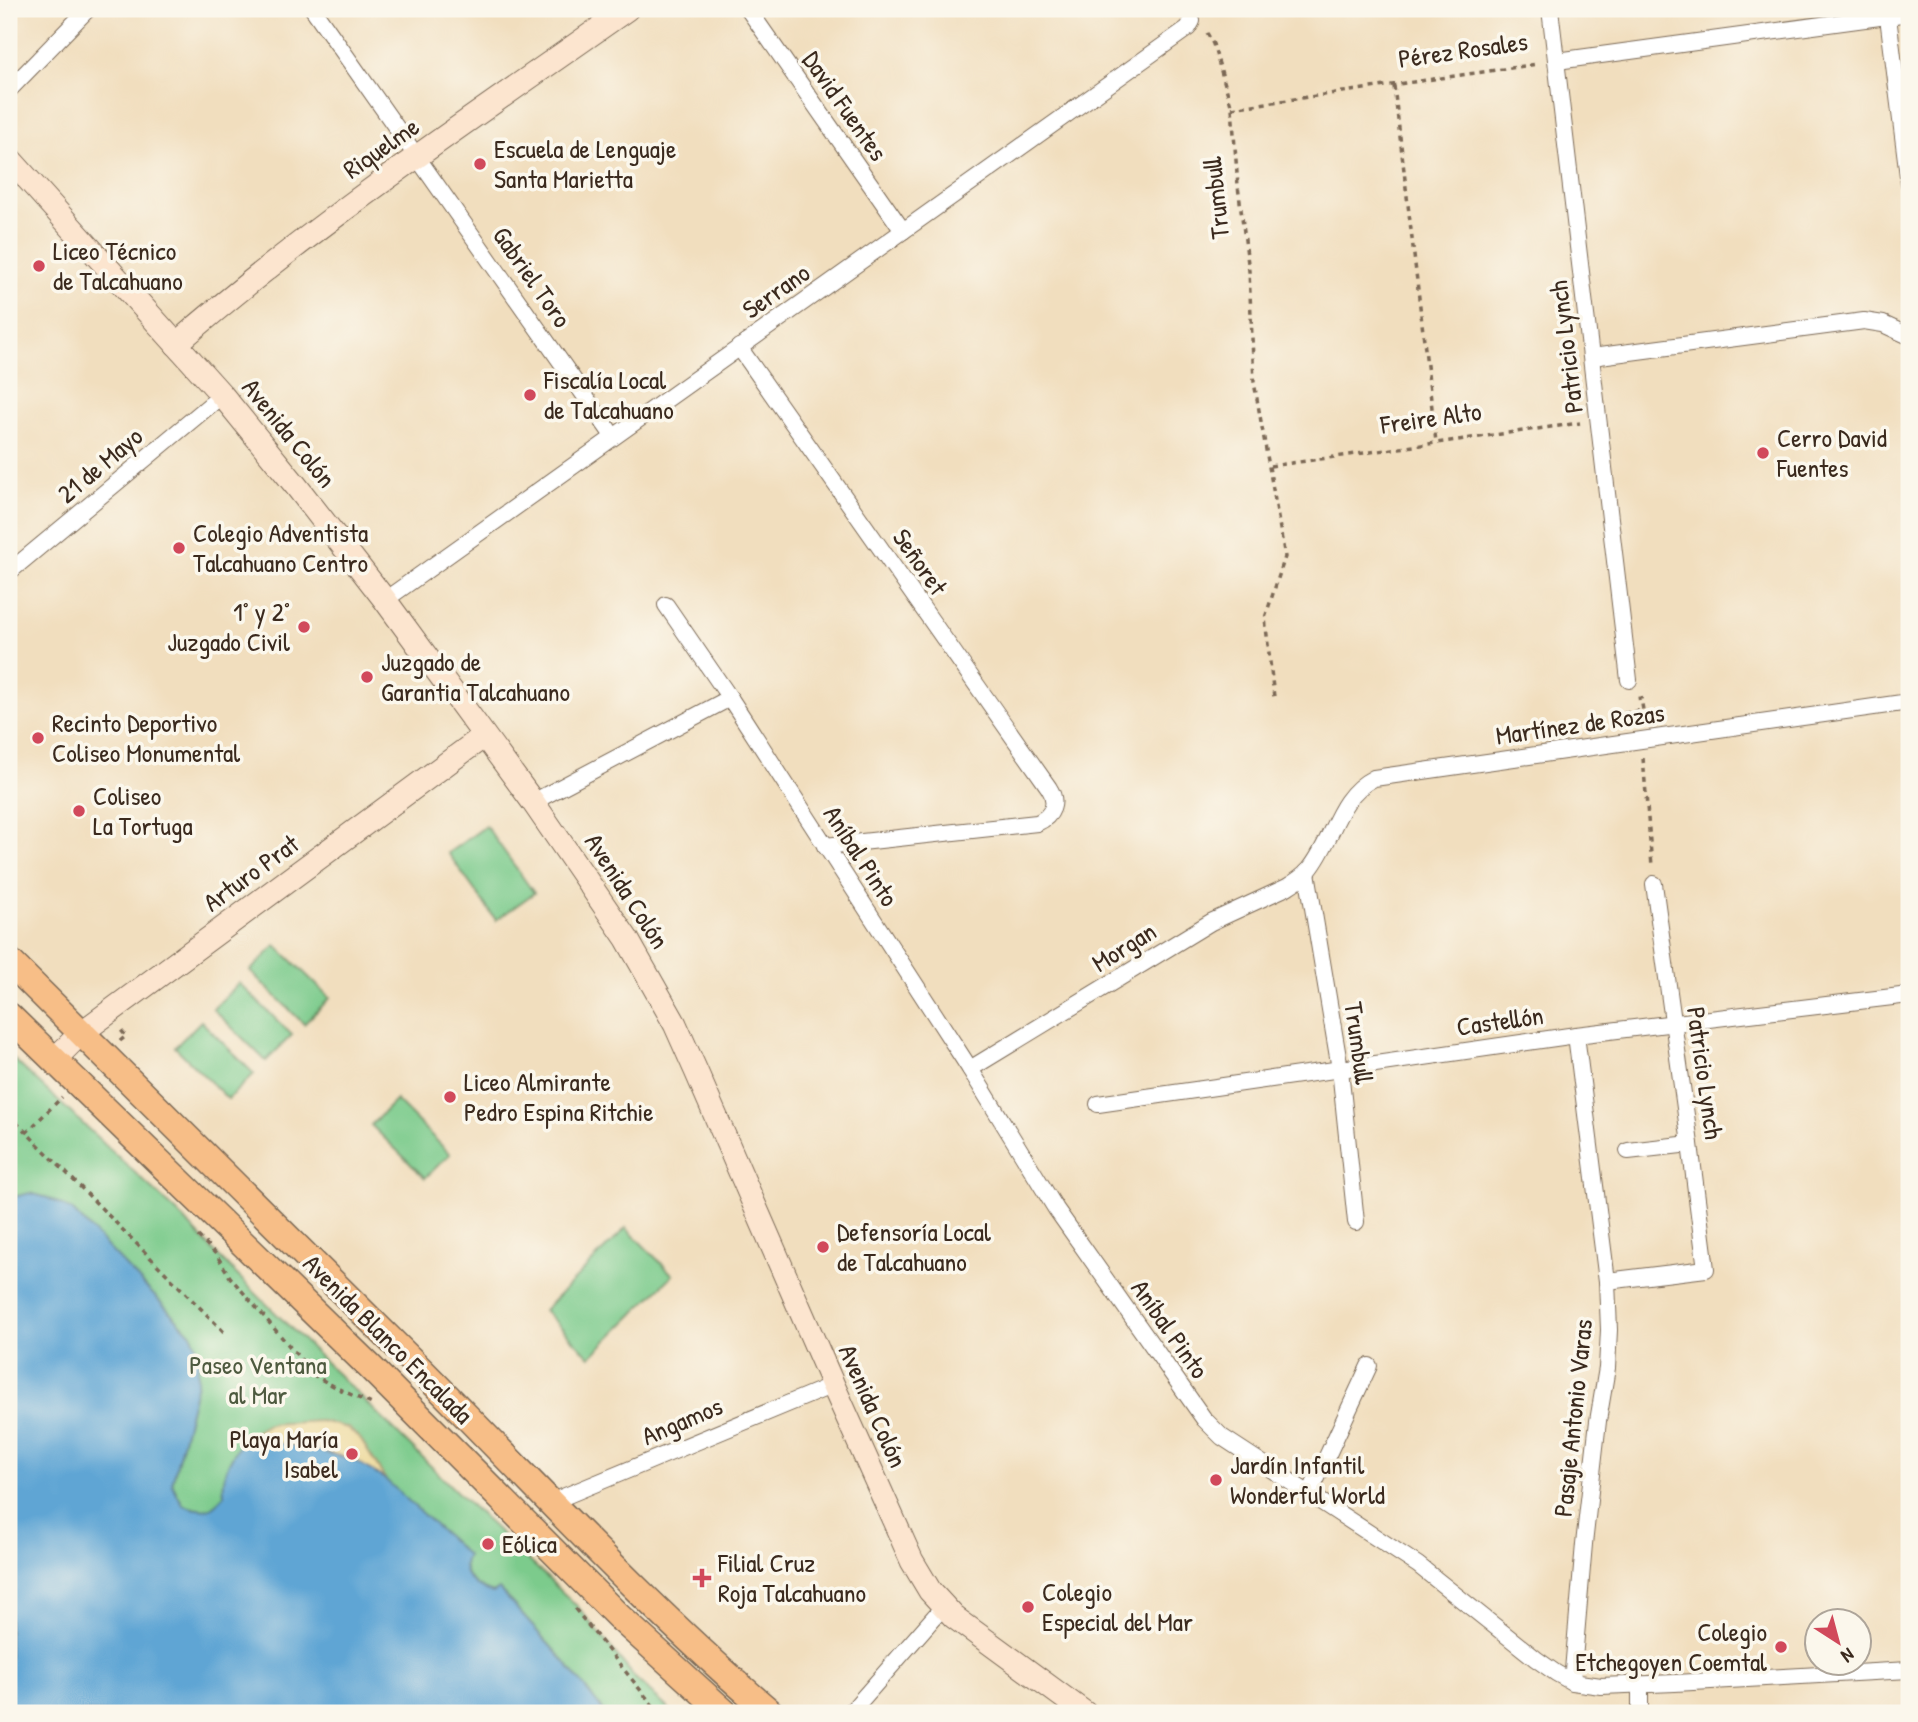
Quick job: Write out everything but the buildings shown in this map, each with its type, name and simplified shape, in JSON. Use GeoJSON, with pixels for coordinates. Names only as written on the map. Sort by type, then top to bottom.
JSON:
{"type":"FeatureCollection","features":[{"type":"Feature","properties":{"kind":"main road","name":"Riquelme"},"geometry":{"type":"LineString","coordinates":[[176,344],[303,240],[626,9]]}},
{"type":"Feature","properties":{"kind":"main road","name":"Avenida Colón"},"geometry":{"type":"LineString","coordinates":[[9,158],[222,395],[282,468],[385,600],[533,802],[627,939],[675,1024],[912,1561],[930,1591],[943,1607],[968,1629],[1085,1713]]}},
{"type":"Feature","properties":{"kind":"main road","name":"Arturo Prat"},"geometry":{"type":"LineString","coordinates":[[54,1060],[81,1033],[484,736]]}},
{"type":"Feature","properties":{"kind":"main road","name":"Avenida Blanco Encalada"},"geometry":{"type":"LineString","coordinates":[[9,961],[406,1355],[623,1576],[771,1713]]}},
{"type":"Feature","properties":{"kind":"main road","name":"Avenida Blanco Encalada"},"geometry":{"type":"LineString","coordinates":[[9,1016],[54,1060],[70,1094],[331,1329],[592,1590],[725,1713]]}},
{"type":"Feature","properties":{"kind":"street"},"geometry":{"type":"LineString","coordinates":[[9,90],[88,9]]}},
{"type":"Feature","properties":{"kind":"street","name":"Gabriel Toro"},"geometry":{"type":"LineString","coordinates":[[313,9],[613,436]]}},
{"type":"Feature","properties":{"kind":"street","name":"David Fuentes"},"geometry":{"type":"LineString","coordinates":[[748,9],[903,231]]}},
{"type":"Feature","properties":{"kind":"street","name":"Patricio Lynch"},"geometry":{"type":"LineString","coordinates":[[1550,9],[1629,680]]}},
{"type":"Feature","properties":{"kind":"street"},"geometry":{"type":"LineString","coordinates":[[1888,12],[1909,184]]}},
{"type":"Feature","properties":{"kind":"street","name":"Pérez Rosales"},"geometry":{"type":"LineString","coordinates":[[1558,61],[1888,12],[1909,13]]}},
{"type":"Feature","properties":{"kind":"street","name":"Serrano"},"geometry":{"type":"LineString","coordinates":[[385,600],[1188,28],[1190,15]]}},
{"type":"Feature","properties":{"kind":"street"},"geometry":{"type":"LineString","coordinates":[[1592,357],[1864,321],[1883,324],[1909,335]]}},
{"type":"Feature","properties":{"kind":"street","name":"Señoret"},"geometry":{"type":"LineString","coordinates":[[739,347],[1049,788],[1054,800],[1050,815],[1037,823],[825,845]]}},
{"type":"Feature","properties":{"kind":"street","name":"21 de Mayo"},"geometry":{"type":"LineString","coordinates":[[9,572],[222,395]]}},
{"type":"Feature","properties":{"kind":"street","name":"Aníbal Pinto"},"geometry":{"type":"LineString","coordinates":[[666,605],[730,698],[970,1069],[1070,1230],[1204,1419],[1231,1443],[1418,1565],[1536,1659],[1572,1682],[1601,1686],[1909,1670]]}},
{"type":"Feature","properties":{"kind":"street"},"geometry":{"type":"LineString","coordinates":[[533,802],[730,698]]}},
{"type":"Feature","properties":{"kind":"street","name":"Martínez de Rozas"},"geometry":{"type":"LineString","coordinates":[[1307,872],[1349,798],[1363,784],[1374,778],[1909,702]]}},
{"type":"Feature","properties":{"kind":"street","name":"Morgan"},"geometry":{"type":"LineString","coordinates":[[970,1069],[1159,952],[1211,922],[1287,887],[1307,872]]}},
{"type":"Feature","properties":{"kind":"street","name":"Trumbull"},"geometry":{"type":"LineString","coordinates":[[1307,872],[1340,1069],[1356,1222]]}},
{"type":"Feature","properties":{"kind":"street","name":"Patricio Lynch"},"geometry":{"type":"LineString","coordinates":[[1607,1281],[1706,1269],[1654,884]]}},
{"type":"Feature","properties":{"kind":"street","name":"Castellón"},"geometry":{"type":"LineString","coordinates":[[1098,1104],[1576,1035],[1909,995]]}},
{"type":"Feature","properties":{"kind":"street","name":"Pasaje Antonio Varas"},"geometry":{"type":"LineString","coordinates":[[1572,1682],[1609,1318],[1607,1281],[1576,1035]]}},
{"type":"Feature","properties":{"kind":"street"},"geometry":{"type":"LineString","coordinates":[[1628,1151],[1690,1144]]}},
{"type":"Feature","properties":{"kind":"street"},"geometry":{"type":"LineString","coordinates":[[1310,1493],[1370,1366]]}},
{"type":"Feature","properties":{"kind":"street","name":"Angamos"},"geometry":{"type":"LineString","coordinates":[[551,1502],[833,1385]]}},
{"type":"Feature","properties":{"kind":"street"},"geometry":{"type":"LineString","coordinates":[[850,1713],[943,1607]]}},
{"type":"Feature","properties":{"kind":"street"},"geometry":{"type":"LineString","coordinates":[[1640,1684],[1640,1713]]}},
{"type":"Feature","properties":{"kind":"path","name":"Trumbull"},"geometry":{"type":"LineString","coordinates":[[1190,15],[1206,30],[1213,44],[1232,108],[1238,186],[1249,271],[1254,382],[1285,557],[1265,618],[1274,697]]}},
{"type":"Feature","properties":{"kind":"path","name":"Pérez Rosales"},"geometry":{"type":"LineString","coordinates":[[1232,108],[1558,61]]}},
{"type":"Feature","properties":{"kind":"path"},"geometry":{"type":"LineString","coordinates":[[1394,86],[1436,442]]}},
{"type":"Feature","properties":{"kind":"path","name":"Freire Alto"},"geometry":{"type":"LineString","coordinates":[[1270,466],[1600,420]]}},
{"type":"Feature","properties":{"kind":"path"},"geometry":{"type":"LineString","coordinates":[[1631,699],[1641,698],[1643,710],[1625,713],[1627,724],[1639,722],[1654,884]]}},
{"type":"Feature","properties":{"kind":"path"},"geometry":{"type":"LineString","coordinates":[[26,1133],[70,1094]]}},
{"type":"Feature","properties":{"kind":"path"},"geometry":{"type":"LineString","coordinates":[[9,1115],[226,1334]]}},
{"type":"Feature","properties":{"kind":"path"},"geometry":{"type":"LineString","coordinates":[[198,1235],[216,1254],[230,1277],[315,1376],[384,1409]]}},
{"type":"Feature","properties":{"kind":"path"},"geometry":{"type":"LineString","coordinates":[[568,1600],[659,1713]]}},
{"type":"Feature","properties":{"kind":"green space"},"geometry":{"type":"Polygon","coordinates":[[[486,826],[534,893],[496,920],[448,853],[486,826]]]}},
{"type":"Feature","properties":{"kind":"green space"},"geometry":{"type":"Polygon","coordinates":[[[276,945],[330,998],[304,1024],[250,971],[276,945]]]}},
{"type":"Feature","properties":{"kind":"green space"},"geometry":{"type":"Polygon","coordinates":[[[239,983],[292,1035],[266,1061],[213,1009],[239,983]]]}},
{"type":"Feature","properties":{"kind":"green space"},"geometry":{"type":"Polygon","coordinates":[[[201,1021],[254,1074],[228,1099],[175,1047],[201,1021]]]}},
{"type":"Feature","properties":{"kind":"green space","name":"Paseo Ventana al Mar"},"geometry":{"type":"Polygon","coordinates":[[[9,1055],[177,1212],[220,1258],[464,1499],[578,1607],[636,1679],[673,1713],[605,1713],[563,1660],[500,1590],[493,1593],[473,1582],[466,1573],[464,1562],[389,1483],[202,1511],[183,1505],[172,1484],[197,1383],[199,1353],[192,1335],[72,1210],[30,1194],[9,1198],[9,1055]]]}},
{"type":"Feature","properties":{"kind":"green space"},"geometry":{"type":"Polygon","coordinates":[[[396,1100],[450,1154],[425,1178],[371,1125],[396,1100]]]}},
{"type":"Feature","properties":{"kind":"green space"},"geometry":{"type":"Polygon","coordinates":[[[626,1228],[673,1275],[590,1357],[544,1310],[626,1228]]]}},
{"type":"Feature","properties":{"kind":"sand","name":"Playa María Isabel"},"geometry":{"type":"Polygon","coordinates":[[[321,1421],[348,1428],[361,1440],[386,1480],[354,1460],[312,1449],[244,1438],[268,1424],[321,1421]]]}},
{"type":"Feature","properties":{"kind":"water"},"geometry":{"type":"Polygon","coordinates":[[[30,1193],[48,1198],[72,1210],[192,1335],[199,1353],[197,1383],[172,1484],[183,1505],[206,1509],[219,1501],[224,1495],[223,1486],[228,1465],[244,1438],[312,1449],[354,1460],[386,1480],[467,1555],[464,1568],[470,1579],[480,1588],[493,1593],[499,1589],[563,1660],[605,1713],[9,1713],[9,1198],[30,1193]]]}},
{"type":"Feature","properties":{"kind":"place","name":"Escuela de Lenguaje Santa Marietta"},"geometry":{"type":"Point","coordinates":[480,164]}},
{"type":"Feature","properties":{"kind":"place","name":"Liceo Técnico de Talcahuano"},"geometry":{"type":"Point","coordinates":[39,266]}},
{"type":"Feature","properties":{"kind":"place","name":"Fiscalía Local de Talcahuano"},"geometry":{"type":"Point","coordinates":[530,395]}},
{"type":"Feature","properties":{"kind":"place","name":"Cerro David Fuentes"},"geometry":{"type":"Point","coordinates":[1763,453]}},
{"type":"Feature","properties":{"kind":"place","name":"Colegio Adventista Talcahuano Centro"},"geometry":{"type":"Point","coordinates":[179,548]}},
{"type":"Feature","properties":{"kind":"place","name":"1° y 2° Juzgado Civil"},"geometry":{"type":"Point","coordinates":[304,627]}},
{"type":"Feature","properties":{"kind":"place","name":"Juzgado de Garantia Talcahuano"},"geometry":{"type":"Point","coordinates":[367,677]}},
{"type":"Feature","properties":{"kind":"place","name":"Recinto Deportivo Coliseo Monumental"},"geometry":{"type":"Point","coordinates":[38,738]}},
{"type":"Feature","properties":{"kind":"place","name":"Coliseo La Tortuga"},"geometry":{"type":"Point","coordinates":[79,811]}},
{"type":"Feature","properties":{"kind":"place","name":"Liceo Almirante Pedro Espina Ritchie"},"geometry":{"type":"Point","coordinates":[450,1097]}},
{"type":"Feature","properties":{"kind":"place","name":"Defensoría Local de Talcahuano"},"geometry":{"type":"Point","coordinates":[823,1247]}},
{"type":"Feature","properties":{"kind":"place","name":"Playa María Isabel"},"geometry":{"type":"Point","coordinates":[352,1454]}},
{"type":"Feature","properties":{"kind":"place","name":"Jardín Infantil Wonderful World"},"geometry":{"type":"Point","coordinates":[1216,1480]}},
{"type":"Feature","properties":{"kind":"place","name":"Eólica"},"geometry":{"type":"Point","coordinates":[488,1544]}},
{"type":"Feature","properties":{"kind":"place","name":"Filial Cruz Roja Talcahuano"},"geometry":{"type":"Point","coordinates":[702,1578]}},
{"type":"Feature","properties":{"kind":"place","name":"Colegio Especial del Mar"},"geometry":{"type":"Point","coordinates":[1028,1607]}},
{"type":"Feature","properties":{"kind":"place","name":"Colegio Etchegoyen Coemtal"},"geometry":{"type":"Point","coordinates":[1781,1647]}}]}
